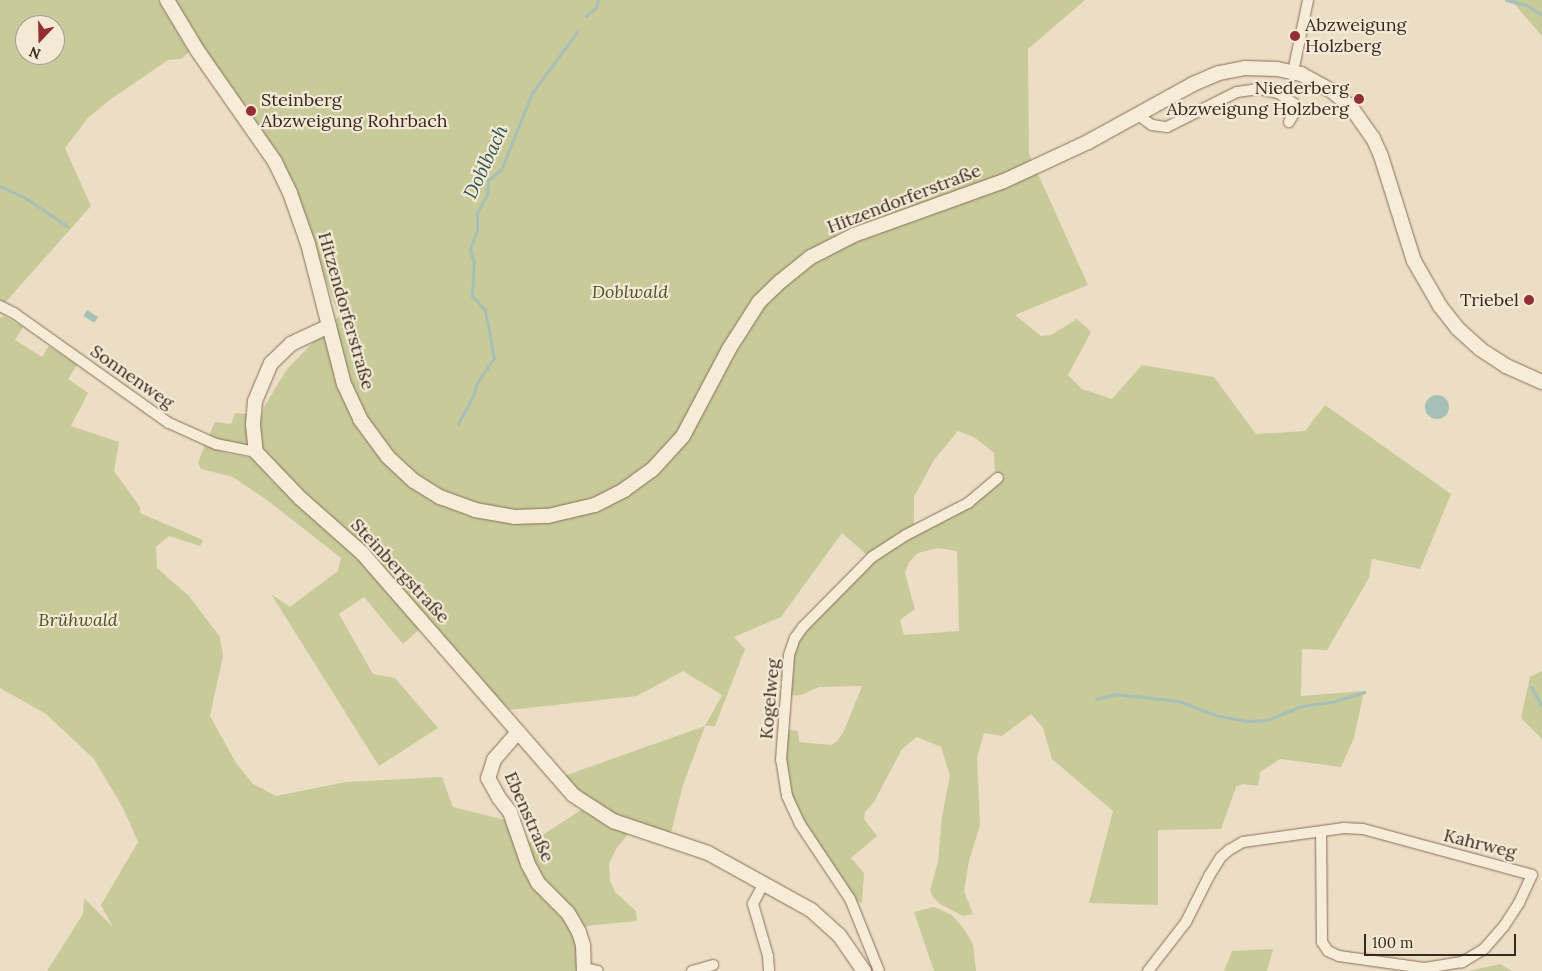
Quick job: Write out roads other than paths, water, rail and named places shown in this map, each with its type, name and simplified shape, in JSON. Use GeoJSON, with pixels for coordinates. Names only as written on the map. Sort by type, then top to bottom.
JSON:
{"type":"FeatureCollection","features":[{"type":"Feature","properties":{"kind":"main road","name":"Hitzendorferstraße"},"geometry":{"type":"LineString","coordinates":[[167,0],[197,50],[275,162],[290,193],[308,244],[344,384],[360,419],[388,457],[414,481],[456,504],[492,513],[532,517],[578,510],[624,490],[652,470],[666,456],[691,423],[729,349],[759,302],[811,257],[854,235],[957,200],[1012,178],[1088,142],[1169,96],[1219,73],[1245,68],[1293,72],[1332,91],[1351,107],[1373,138],[1390,180],[1414,261],[1428,289],[1449,318],[1468,338],[1494,358],[1518,372],[1542,382]]}},
{"type":"Feature","properties":{"kind":"main road"},"geometry":{"type":"LineString","coordinates":[[256,452],[252,425],[255,401],[271,362],[291,344],[329,326]]}},
{"type":"Feature","properties":{"kind":"main road","name":"Steinbergstraße"},"geometry":{"type":"LineString","coordinates":[[256,452],[300,498],[362,553],[573,795],[600,815],[630,828],[698,848],[764,883],[821,917],[849,948],[864,971]]}},
{"type":"Feature","properties":{"kind":"main road","name":"Ebenstraße"},"geometry":{"type":"LineString","coordinates":[[518,732],[494,760],[488,778],[499,798],[510,812],[528,864],[538,883],[568,913],[579,932],[583,945],[584,970]]}},
{"type":"Feature","properties":{"kind":"street"},"geometry":{"type":"LineString","coordinates":[[1293,72],[1308,0]]}},
{"type":"Feature","properties":{"kind":"street"},"geometry":{"type":"LineString","coordinates":[[1138,115],[1152,126],[1167,127],[1237,92],[1259,89],[1278,93],[1295,104],[1296,110],[1289,122]]}},
{"type":"Feature","properties":{"kind":"street","name":"Sonnenweg"},"geometry":{"type":"LineString","coordinates":[[0,306],[14,313],[169,422],[216,444],[256,452]]}},
{"type":"Feature","properties":{"kind":"street","name":"Kogelweg"},"geometry":{"type":"LineString","coordinates":[[879,971],[850,900],[800,824],[787,796],[782,773],[782,746],[789,655],[795,638],[803,627],[872,557],[906,535],[968,503],[998,478]]}},
{"type":"Feature","properties":{"kind":"street","name":"Kahrweg"},"geometry":{"type":"LineString","coordinates":[[1148,971],[1180,932],[1209,876],[1229,850],[1252,840],[1344,828],[1363,829],[1532,875],[1520,903],[1504,926],[1484,949],[1462,962],[1424,968],[1339,956],[1328,951],[1322,942],[1321,832]]}},
{"type":"Feature","properties":{"kind":"street"},"geometry":{"type":"LineString","coordinates":[[764,883],[753,904],[768,956],[769,971]]}},
{"type":"Feature","properties":{"kind":"street"},"geometry":{"type":"LineString","coordinates":[[692,971],[713,965]]}},
{"type":"Feature","properties":{"kind":"street"},"geometry":{"type":"LineString","coordinates":[[584,970],[598,971]]}},
{"type":"Feature","properties":{"kind":"water"},"geometry":{"type":"Polygon","coordinates":[[[87,310],[98,317],[94,323],[83,316],[87,310]]]}},
{"type":"Feature","properties":{"kind":"water"},"geometry":{"type":"Polygon","coordinates":[[[1432,395],[1442,395],[1449,402],[1449,412],[1442,419],[1432,419],[1425,412],[1425,402],[1432,395]]]}},
{"type":"Feature","properties":{"kind":"waterway","name":"Doblbach"},"geometry":{"type":"LineString","coordinates":[[586,16],[596,7],[598,0]]}},
{"type":"Feature","properties":{"kind":"waterway"},"geometry":{"type":"LineString","coordinates":[[1506,0],[1526,5],[1542,15]]}},
{"type":"Feature","properties":{"kind":"waterway","name":"Doblbach"},"geometry":{"type":"LineString","coordinates":[[458,424],[473,396],[477,383],[494,358],[485,310],[472,296],[474,263],[470,250],[477,230],[477,213],[487,195],[488,180],[501,170],[532,93],[577,32]]}},
{"type":"Feature","properties":{"kind":"waterway"},"geometry":{"type":"LineString","coordinates":[[0,186],[24,197],[67,226]]}},
{"type":"Feature","properties":{"kind":"waterway"},"geometry":{"type":"LineString","coordinates":[[1531,687],[1542,707]]}},
{"type":"Feature","properties":{"kind":"waterway"},"geometry":{"type":"LineString","coordinates":[[1096,699],[1116,694],[1179,701],[1215,715],[1247,721],[1267,720],[1302,706],[1332,702],[1365,692]]}},
{"type":"Feature","properties":{"kind":"place","name":"Abzweigung Holzberg"},"geometry":{"type":"Point","coordinates":[1295,36]}},
{"type":"Feature","properties":{"kind":"place","name":"Niederberg Abzweigung Holzberg"},"geometry":{"type":"Point","coordinates":[1359,99]}},
{"type":"Feature","properties":{"kind":"place","name":"Steinberg Abzweigung Rohrbach"},"geometry":{"type":"Point","coordinates":[251,111]}},
{"type":"Feature","properties":{"kind":"place","name":"Triebel"},"geometry":{"type":"Point","coordinates":[1529,300]}},
{"type":"Feature","properties":{"kind":"park label","name":"Doblwald"},"geometry":{"type":"Point","coordinates":[630,292]}},
{"type":"Feature","properties":{"kind":"park label","name":"Brühwald"},"geometry":{"type":"Point","coordinates":[78,620]}}]}
